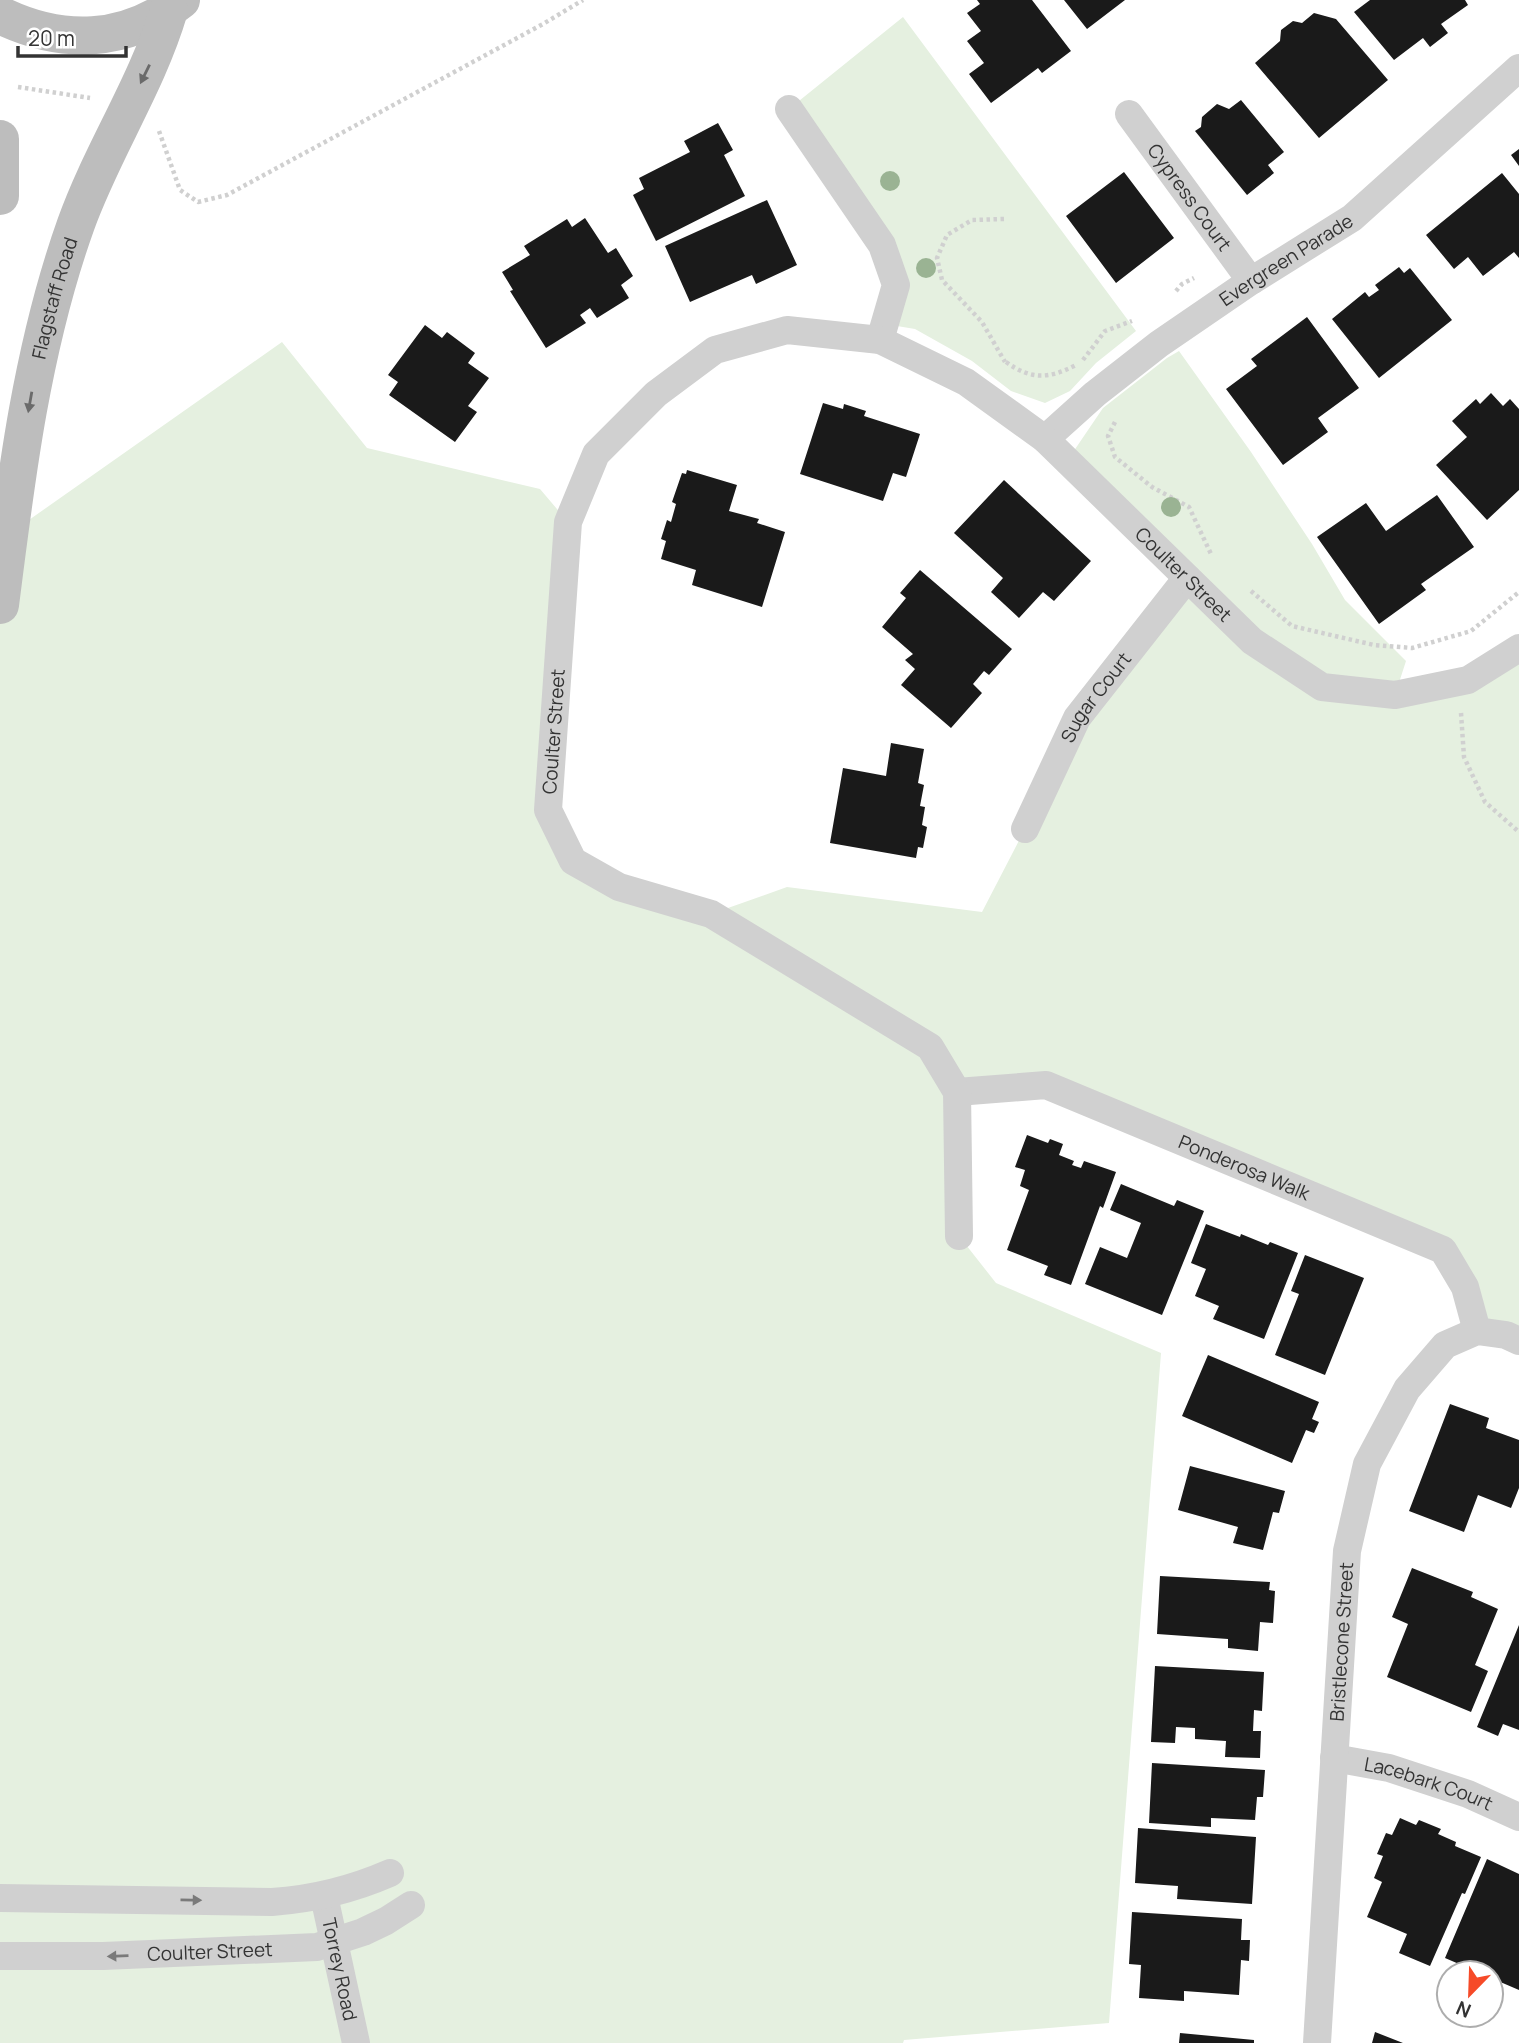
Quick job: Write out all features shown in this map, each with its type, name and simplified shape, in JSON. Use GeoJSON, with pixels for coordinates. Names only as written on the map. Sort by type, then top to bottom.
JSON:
{"type":"FeatureCollection","features":[{"type":"Feature","properties":{"kind":"main road"},"geometry":{"type":"LineString","coordinates":[[0,15],[44,32],[96,36],[122,31],[146,22],[175,5]]}},
{"type":"Feature","properties":{"kind":"main road","name":"Flagstaff Road"},"geometry":{"type":"LineString","coordinates":[[0,605],[39,350],[58,276],[96,172],[154,55],[175,5]]}},
{"type":"Feature","properties":{"kind":"main road"},"geometry":{"type":"LineString","coordinates":[[0,139],[0,197]]}},
{"type":"Feature","properties":{"kind":"street","name":"Evergreen Parade"},"geometry":{"type":"LineString","coordinates":[[1045,439],[1095,394],[1159,344],[1251,281],[1352,218],[1519,68]]}},
{"type":"Feature","properties":{"kind":"street"},"geometry":{"type":"LineString","coordinates":[[789,109],[883,245],[896,285],[880,340]]}},
{"type":"Feature","properties":{"kind":"street","name":"Cypress Court"},"geometry":{"type":"LineString","coordinates":[[1129,114],[1251,281]]}},
{"type":"Feature","properties":{"kind":"street","name":"Coulter Street"},"geometry":{"type":"LineString","coordinates":[[957,1092],[930,1047],[711,914],[619,887],[573,861],[548,810],[568,522],[596,454],[656,394],[715,350],[787,330],[880,340],[966,382],[1045,439],[1252,641],[1322,687],[1395,695],[1468,680],[1519,649]]}},
{"type":"Feature","properties":{"kind":"street","name":"Sugar Court"},"geometry":{"type":"LineString","coordinates":[[1025,829],[1077,718],[1186,579]]}},
{"type":"Feature","properties":{"kind":"street","name":"Ponderosa Walk"},"geometry":{"type":"LineString","coordinates":[[957,1092],[1046,1086],[1443,1250],[1465,1287],[1477,1331]]}},
{"type":"Feature","properties":{"kind":"street"},"geometry":{"type":"LineString","coordinates":[[957,1092],[959,1236]]}},
{"type":"Feature","properties":{"kind":"street"},"geometry":{"type":"LineString","coordinates":[[1477,1331],[1506,1335],[1519,1341]]}},
{"type":"Feature","properties":{"kind":"street","name":"Bristlecone Street"},"geometry":{"type":"LineString","coordinates":[[1317,2043],[1347,1551],[1367,1464],[1407,1389],[1445,1345],[1477,1331]]}},
{"type":"Feature","properties":{"kind":"street","name":"Lacebark Court"},"geometry":{"type":"LineString","coordinates":[[1334,1758],[1389,1768],[1468,1794],[1519,1817]]}},
{"type":"Feature","properties":{"kind":"street"},"geometry":{"type":"LineString","coordinates":[[0,1898],[272,1902],[349,1890],[390,1873]]}},
{"type":"Feature","properties":{"kind":"street","name":"Torrey Road"},"geometry":{"type":"LineString","coordinates":[[324,1896],[332,1943],[356,2043]]}},
{"type":"Feature","properties":{"kind":"street","name":"Coulter Street"},"geometry":{"type":"LineString","coordinates":[[0,1956],[103,1956],[317,1947],[386,1922],[411,1905]]}},
{"type":"Feature","properties":{"kind":"path"},"geometry":{"type":"LineString","coordinates":[[155,120],[180,190],[198,202],[227,195],[583,0]]}},
{"type":"Feature","properties":{"kind":"path"},"geometry":{"type":"LineString","coordinates":[[18,88],[90,98]]}},
{"type":"Feature","properties":{"kind":"path"},"geometry":{"type":"LineString","coordinates":[[1004,219],[972,220],[947,236],[937,258],[942,280],[982,322],[1006,362],[1020,372],[1039,376],[1059,373],[1081,362],[1105,331],[1137,319]]}},
{"type":"Feature","properties":{"kind":"path"},"geometry":{"type":"LineString","coordinates":[[1174,293],[1182,284],[1205,273]]}},
{"type":"Feature","properties":{"kind":"path"},"geometry":{"type":"LineString","coordinates":[[1001,368],[1006,362]]}},
{"type":"Feature","properties":{"kind":"path"},"geometry":{"type":"LineString","coordinates":[[1118,414],[1108,436],[1115,457],[1152,487],[1189,507],[1213,559]]}},
{"type":"Feature","properties":{"kind":"path"},"geometry":{"type":"LineString","coordinates":[[1243,584],[1292,626],[1374,645],[1412,648],[1471,631],[1519,592]]}},
{"type":"Feature","properties":{"kind":"path"},"geometry":{"type":"LineString","coordinates":[[1468,680],[1460,706],[1464,757],[1485,802],[1519,832]]}},
{"type":"Feature","properties":{"kind":"green space"},"geometry":{"type":"Polygon","coordinates":[[[903,17],[1136,331],[1096,363],[1070,391],[1045,403],[1011,391],[972,361],[915,329],[885,324],[896,285],[789,109],[903,17]]]}},
{"type":"Feature","properties":{"kind":"green space"},"geometry":{"type":"Polygon","coordinates":[[[282,342],[367,448],[540,489],[568,522],[548,810],[573,861],[711,914],[787,887],[982,912],[1025,829],[1077,718],[1186,579],[1067,461],[1103,408],[1179,351],[1251,452],[1312,544],[1345,600],[1406,661],[1395,695],[1519,648],[1519,1343],[1477,1331],[1443,1250],[1046,1086],[957,1093],[959,1236],[996,1283],[1161,1353],[1109,2023],[904,2040],[903,2043],[0,2043],[0,605],[9,534],[282,342]]]}},
{"type":"Feature","properties":{"kind":"building"},"geometry":{"type":"Polygon","coordinates":[[[977,0],[1032,0],[1071,51],[1042,73],[1038,68],[991,103],[969,74],[984,63],[967,41],[981,31],[967,13],[980,4],[977,0]]]}},
{"type":"Feature","properties":{"kind":"building"},"geometry":{"type":"Polygon","coordinates":[[[1064,0],[1125,0],[1087,29],[1064,0]]]}},
{"type":"Feature","properties":{"kind":"building"},"geometry":{"type":"Polygon","coordinates":[[[1370,0],[1465,0],[1468,5],[1441,24],[1448,33],[1430,47],[1423,38],[1394,60],[1354,12],[1370,0]]]}},
{"type":"Feature","properties":{"kind":"building"},"geometry":{"type":"Polygon","coordinates":[[[1314,13],[1336,19],[1388,80],[1319,138],[1255,63],[1280,41],[1281,30],[1293,21],[1302,23],[1314,13]]]}},
{"type":"Feature","properties":{"kind":"building"},"geometry":{"type":"Polygon","coordinates":[[[1241,100],[1284,152],[1268,165],[1274,173],[1247,195],[1195,131],[1201,127],[1202,117],[1217,104],[1229,109],[1241,100]]]}},
{"type":"Feature","properties":{"kind":"building"},"geometry":{"type":"Polygon","coordinates":[[[718,123],[733,150],[724,155],[745,196],[656,241],[633,195],[644,189],[639,178],[690,152],[684,141],[718,123]]]}},
{"type":"Feature","properties":{"kind":"building"},"geometry":{"type":"Polygon","coordinates":[[[1519,149],[1519,166],[1511,155],[1519,149]]]}},
{"type":"Feature","properties":{"kind":"building"},"geometry":{"type":"Polygon","coordinates":[[[1124,172],[1174,238],[1116,283],[1066,216],[1124,172]]]}},
{"type":"Feature","properties":{"kind":"building"},"geometry":{"type":"Polygon","coordinates":[[[1502,173],[1519,194],[1519,258],[1514,252],[1483,276],[1468,257],[1454,269],[1426,235],[1502,173]]]}},
{"type":"Feature","properties":{"kind":"building"},"geometry":{"type":"Polygon","coordinates":[[[767,200],[797,265],[756,284],[752,275],[690,302],[665,246],[767,200]]]}},
{"type":"Feature","properties":{"kind":"building"},"geometry":{"type":"Polygon","coordinates":[[[585,218],[608,253],[616,248],[633,276],[621,285],[629,298],[597,318],[590,308],[580,315],[586,323],[546,348],[510,291],[513,290],[502,272],[530,255],[524,246],[567,219],[572,227],[585,218]]]}},
{"type":"Feature","properties":{"kind":"building"},"geometry":{"type":"Polygon","coordinates":[[[1399,267],[1404,273],[1410,268],[1452,320],[1379,378],[1332,319],[1365,292],[1369,297],[1379,290],[1375,285],[1399,267]]]}},
{"type":"Feature","properties":{"kind":"building"},"geometry":{"type":"Polygon","coordinates":[[[1307,317],[1359,388],[1318,418],[1328,432],[1283,465],[1226,389],[1257,366],[1251,359],[1307,317]]]}},
{"type":"Feature","properties":{"kind":"building"},"geometry":{"type":"Polygon","coordinates":[[[425,325],[442,338],[447,332],[475,353],[468,363],[489,378],[468,406],[477,412],[455,442],[389,395],[398,382],[388,375],[425,325]]]}},
{"type":"Feature","properties":{"kind":"building"},"geometry":{"type":"Polygon","coordinates":[[[1491,393],[1503,406],[1510,399],[1519,409],[1519,490],[1487,520],[1436,465],[1467,437],[1452,421],[1476,399],[1480,404],[1491,393]]]}},
{"type":"Feature","properties":{"kind":"building"},"geometry":{"type":"Polygon","coordinates":[[[823,403],[843,409],[844,404],[866,411],[864,416],[920,434],[906,477],[893,473],[883,501],[800,474],[823,403]]]}},
{"type":"Feature","properties":{"kind":"building"},"geometry":{"type":"Polygon","coordinates":[[[687,470],[737,485],[729,511],[759,519],[757,523],[785,532],[762,607],[692,585],[696,570],[661,559],[666,541],[661,539],[667,520],[671,522],[676,504],[672,502],[682,473],[686,474],[687,470]]]}},
{"type":"Feature","properties":{"kind":"building"},"geometry":{"type":"Polygon","coordinates":[[[1004,480],[1091,561],[1054,601],[1043,592],[1019,618],[991,592],[1003,578],[954,533],[1004,480]]]}},
{"type":"Feature","properties":{"kind":"building"},"geometry":{"type":"Polygon","coordinates":[[[1437,495],[1474,547],[1421,584],[1426,590],[1379,624],[1317,537],[1366,503],[1386,531],[1437,495]]]}},
{"type":"Feature","properties":{"kind":"building"},"geometry":{"type":"Polygon","coordinates":[[[920,570],[1012,649],[989,675],[984,671],[973,684],[982,693],[951,728],[901,685],[915,669],[905,660],[913,654],[882,627],[906,598],[900,593],[920,570]]]}},
{"type":"Feature","properties":{"kind":"building"},"geometry":{"type":"Polygon","coordinates":[[[891,743],[924,749],[918,783],[924,785],[920,806],[925,807],[922,825],[927,827],[923,848],[918,847],[916,858],[830,843],[843,768],[886,776],[891,743]]]}},
{"type":"Feature","properties":{"kind":"building"},"geometry":{"type":"Polygon","coordinates":[[[1027,1135],[1048,1143],[1050,1139],[1063,1144],[1059,1155],[1074,1161],[1072,1165],[1081,1168],[1084,1161],[1116,1172],[1103,1208],[1100,1206],[1071,1285],[1044,1275],[1048,1266],[1007,1250],[1029,1190],[1020,1186],[1025,1170],[1015,1167],[1027,1135]]]}},
{"type":"Feature","properties":{"kind":"building"},"geometry":{"type":"Polygon","coordinates":[[[1121,1184],[1174,1206],[1177,1200],[1204,1211],[1162,1315],[1085,1284],[1100,1247],[1127,1258],[1141,1223],[1110,1210],[1121,1184]]]}},
{"type":"Feature","properties":{"kind":"building"},"geometry":{"type":"Polygon","coordinates":[[[1206,1224],[1240,1237],[1241,1234],[1268,1245],[1270,1242],[1298,1253],[1264,1339],[1213,1319],[1219,1306],[1195,1296],[1206,1269],[1191,1263],[1206,1224]]]}},
{"type":"Feature","properties":{"kind":"building"},"geometry":{"type":"Polygon","coordinates":[[[1305,1255],[1364,1278],[1325,1375],[1275,1355],[1299,1294],[1291,1291],[1305,1255]]]}},
{"type":"Feature","properties":{"kind":"building"},"geometry":{"type":"Polygon","coordinates":[[[1208,1355],[1319,1402],[1312,1419],[1319,1422],[1314,1433],[1306,1430],[1292,1463],[1182,1416],[1208,1355]]]}},
{"type":"Feature","properties":{"kind":"building"},"geometry":{"type":"Polygon","coordinates":[[[1450,1404],[1489,1418],[1486,1428],[1519,1440],[1519,1488],[1511,1508],[1478,1495],[1464,1532],[1409,1511],[1450,1404]]]}},
{"type":"Feature","properties":{"kind":"building"},"geometry":{"type":"Polygon","coordinates":[[[1190,1466],[1285,1491],[1279,1513],[1273,1512],[1263,1550],[1233,1543],[1238,1527],[1178,1510],[1190,1466]]]}},
{"type":"Feature","properties":{"kind":"building"},"geometry":{"type":"Polygon","coordinates":[[[1412,1568],[1473,1592],[1471,1597],[1498,1609],[1475,1665],[1488,1671],[1471,1712],[1387,1677],[1408,1624],[1392,1617],[1412,1568]]]}},
{"type":"Feature","properties":{"kind":"building"},"geometry":{"type":"Polygon","coordinates":[[[1160,1576],[1270,1582],[1269,1590],[1275,1591],[1273,1623],[1260,1622],[1258,1651],[1228,1648],[1228,1639],[1157,1634],[1160,1576]]]}},
{"type":"Feature","properties":{"kind":"building"},"geometry":{"type":"Polygon","coordinates":[[[1519,1625],[1519,1730],[1503,1724],[1498,1736],[1477,1727],[1519,1625]]]}},
{"type":"Feature","properties":{"kind":"building"},"geometry":{"type":"Polygon","coordinates":[[[1155,1666],[1264,1672],[1262,1711],[1254,1710],[1253,1731],[1261,1731],[1260,1758],[1225,1757],[1226,1741],[1195,1739],[1195,1728],[1176,1727],[1175,1743],[1151,1742],[1155,1666]]]}},
{"type":"Feature","properties":{"kind":"building"},"geometry":{"type":"Polygon","coordinates":[[[1152,1763],[1265,1770],[1263,1797],[1257,1797],[1255,1820],[1211,1818],[1211,1827],[1149,1823],[1152,1763]]]}},
{"type":"Feature","properties":{"kind":"building"},"geometry":{"type":"Polygon","coordinates":[[[1400,1818],[1416,1825],[1419,1820],[1441,1829],[1438,1834],[1456,1842],[1455,1846],[1481,1857],[1430,1966],[1399,1953],[1407,1934],[1367,1917],[1382,1882],[1374,1878],[1383,1856],[1377,1854],[1386,1833],[1392,1835],[1400,1818]]]}},
{"type":"Feature","properties":{"kind":"building"},"geometry":{"type":"Polygon","coordinates":[[[1138,1828],[1256,1837],[1252,1904],[1177,1899],[1178,1886],[1135,1883],[1138,1828]]]}},
{"type":"Feature","properties":{"kind":"building"},"geometry":{"type":"Polygon","coordinates":[[[1487,1859],[1519,1874],[1519,1990],[1505,1984],[1505,1959],[1445,1958],[1487,1859]]]}},
{"type":"Feature","properties":{"kind":"building"},"geometry":{"type":"Polygon","coordinates":[[[1132,1912],[1242,1919],[1241,1940],[1250,1940],[1249,1961],[1241,1960],[1239,1995],[1184,1991],[1184,2001],[1139,1998],[1141,1965],[1129,1964],[1132,1912]]]}},
{"type":"Feature","properties":{"kind":"building"},"geometry":{"type":"Polygon","coordinates":[[[1375,2032],[1403,2043],[1372,2043],[1375,2032]]]}},
{"type":"Feature","properties":{"kind":"building"},"geometry":{"type":"Polygon","coordinates":[[[1180,2033],[1254,2040],[1254,2043],[1179,2043],[1180,2033]]]}}]}
